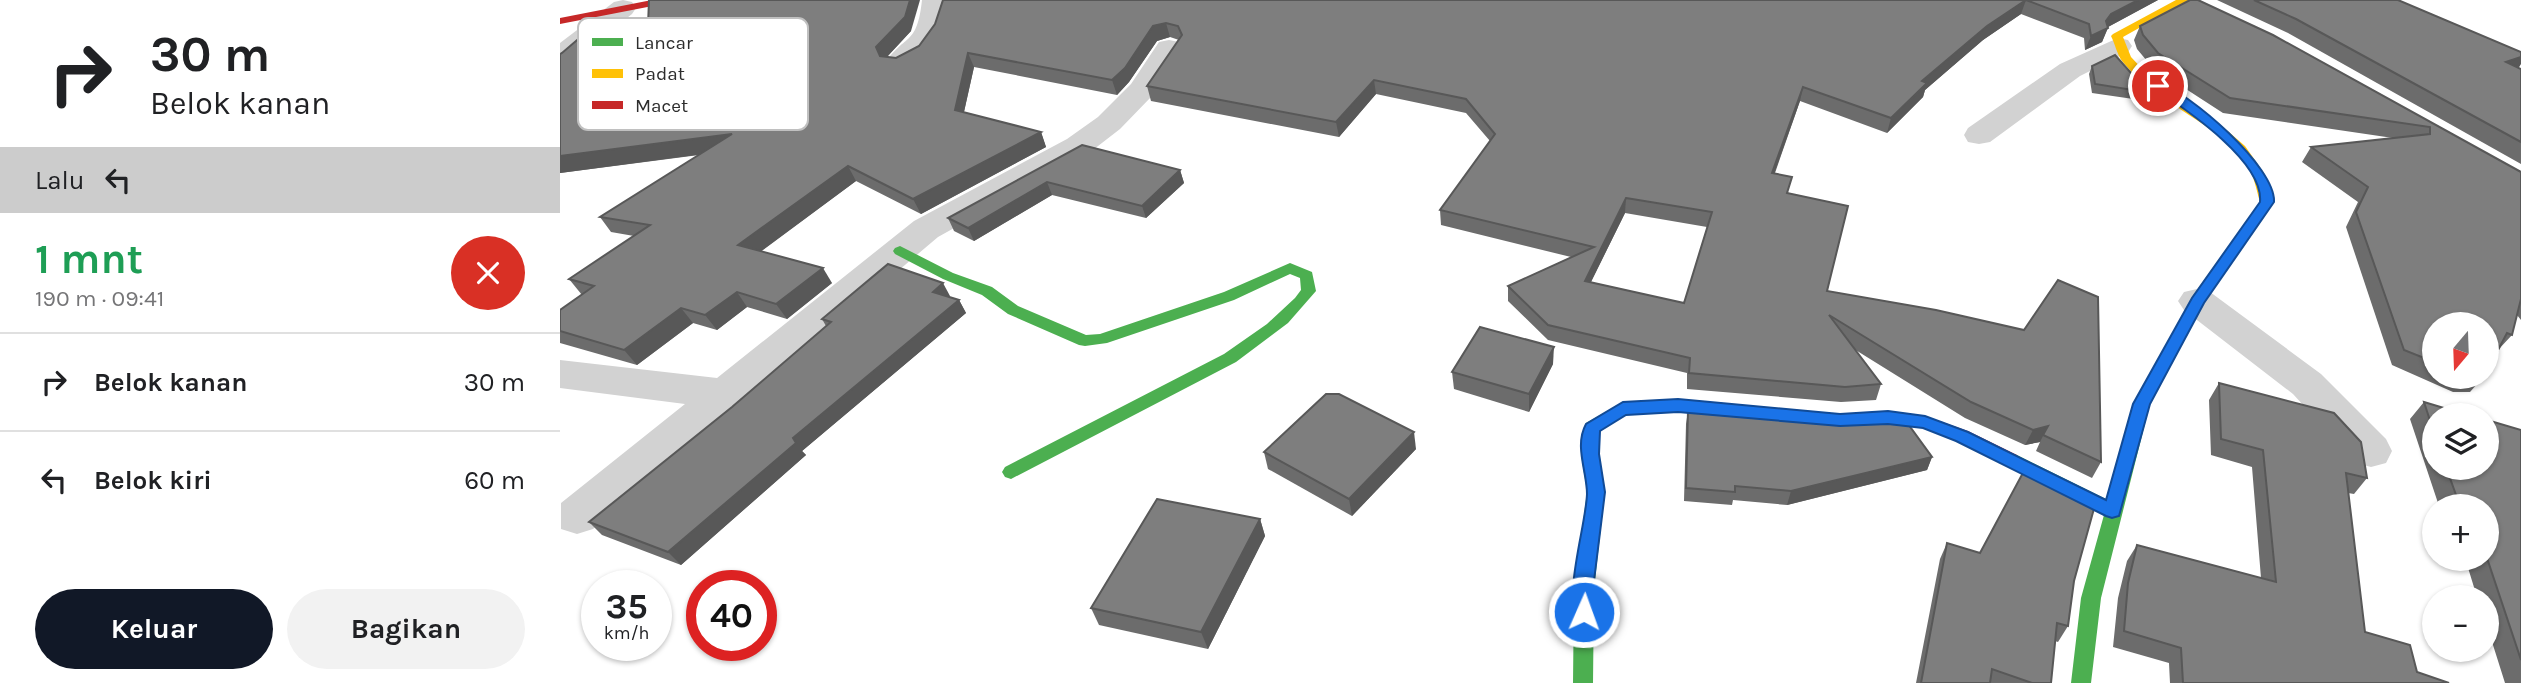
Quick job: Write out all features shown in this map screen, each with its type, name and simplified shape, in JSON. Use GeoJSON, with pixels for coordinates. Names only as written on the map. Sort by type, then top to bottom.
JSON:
{"type":"FeatureCollection","features":[{"type":"Feature","properties":{"kind":"street"},"geometry":{"type":"LineString","coordinates":[[560,21],[668,0]]}},
{"type":"Feature","properties":{"kind":"street"},"geometry":{"type":"LineString","coordinates":[[899,63],[925,41],[933,26],[935,0]]}},
{"type":"Feature","properties":{"kind":"street"},"geometry":{"type":"LineString","coordinates":[[2081,683],[2091,598],[2141,404],[2197,301],[2267,202],[2267,192],[2260,174],[2235,147],[2199,114],[2138,72],[2126,60],[2118,46],[2117,36],[2184,0]]}},
{"type":"Feature","properties":{"kind":"street"},"geometry":{"type":"LineString","coordinates":[[610,18],[623,8]]}},
{"type":"Feature","properties":{"kind":"street"},"geometry":{"type":"LineString","coordinates":[[560,61],[578,43]]}},
{"type":"Feature","properties":{"kind":"street"},"geometry":{"type":"LineString","coordinates":[[1979,135],[2070,70],[2118,46]]}},
{"type":"Feature","properties":{"kind":"street"},"geometry":{"type":"LineString","coordinates":[[577,516],[926,229],[1078,146],[1109,123],[1142,90],[1169,48]]}},
{"type":"Feature","properties":{"kind":"street"},"geometry":{"type":"LineString","coordinates":[[900,251],[948,276],[987,291],[1013,310],[1086,341],[1101,340],[1229,296],[1290,268],[1307,275],[1309,291],[1297,308],[1264,337],[1230,358],[1011,472]]}},
{"type":"Feature","properties":{"kind":"street"},"geometry":{"type":"LineString","coordinates":[[2197,301],[2307,384],[2371,451]]}},
{"type":"Feature","properties":{"kind":"street"},"geometry":{"type":"LineString","coordinates":[[560,374],[725,394]]}},
{"type":"Feature","properties":{"kind":"street"},"geometry":{"type":"LineString","coordinates":[[1583,683],[1584,589],[1596,492],[1590,454],[1592,428],[1623,408],[1678,406],[1840,420],[1888,417],[1925,422],[1962,436],[2112,511]]}},
{"type":"Feature","properties":{"kind":"building"},"geometry":{"type":"Polygon","coordinates":[[[649,0],[910,0],[905,17],[876,47],[880,56],[896,58],[919,46],[935,24],[943,0],[2026,0],[1987,26],[1922,81],[1927,83],[1891,118],[1803,87],[1772,173],[1792,177],[1787,193],[1848,206],[1827,291],[1936,310],[2024,330],[2058,280],[2098,297],[2101,462],[2043,435],[2048,426],[2033,430],[1971,402],[1829,315],[1881,384],[1845,387],[1689,373],[1690,358],[1548,325],[1508,286],[1594,247],[1440,210],[1495,134],[1466,99],[1374,80],[1336,122],[1147,86],[1182,35],[1178,26],[1166,23],[1153,26],[1125,68],[1112,80],[968,53],[955,110],[1041,132],[913,199],[848,166],[738,245],[823,268],[776,304],[737,292],[705,315],[681,308],[624,350],[560,331],[560,310],[594,286],[569,279],[650,225],[600,217],[732,134],[560,156],[560,54],[578,39],[578,130],[808,130],[808,18],[648,18],[649,0]],[[1626,198],[1585,281],[1684,303],[1712,212],[1626,198]]]}},
{"type":"Feature","properties":{"kind":"building"},"geometry":{"type":"Polygon","coordinates":[[[2026,0],[2138,0],[2111,14],[2106,21],[2108,28],[2091,36],[2089,24],[2026,0]]]}},
{"type":"Feature","properties":{"kind":"building"},"geometry":{"type":"Polygon","coordinates":[[[2190,0],[2198,0],[2273,35],[2521,172],[2521,299],[2512,335],[2507,333],[2499,348],[2499,312],[2422,312],[2422,357],[2404,350],[2356,212],[2368,187],[2311,147],[2430,134],[2430,127],[2230,98],[2158,53],[2143,35],[2140,26],[2190,0]]]}},
{"type":"Feature","properties":{"kind":"building"},"geometry":{"type":"Polygon","coordinates":[[[2254,0],[2398,0],[2521,52],[2521,57],[2506,62],[2521,69],[2521,142],[2296,19],[2254,0]]]}},
{"type":"Feature","properties":{"kind":"building"},"geometry":{"type":"Polygon","coordinates":[[[2115,55],[2131,73],[2158,94],[2095,84],[2092,66],[2115,55]]]}},
{"type":"Feature","properties":{"kind":"building"},"geometry":{"type":"Polygon","coordinates":[[[1082,145],[1180,170],[1142,206],[1047,182],[968,228],[948,218],[1082,145]]]}},
{"type":"Feature","properties":{"kind":"building"},"geometry":{"type":"Polygon","coordinates":[[[888,264],[943,283],[933,292],[959,300],[793,438],[796,443],[668,552],[589,522],[732,407],[831,322],[822,319],[888,264]]]}},
{"type":"Feature","properties":{"kind":"building"},"geometry":{"type":"Polygon","coordinates":[[[1480,327],[1554,347],[1529,394],[1452,372],[1480,327]]]}},
{"type":"Feature","properties":{"kind":"building"},"geometry":{"type":"Polygon","coordinates":[[[2219,383],[2334,413],[2361,442],[2367,478],[2346,473],[2365,632],[2410,645],[2417,672],[2449,683],[2183,683],[2181,648],[2124,631],[2128,583],[2137,545],[2276,582],[2263,450],[2221,439],[2219,383]]]}},
{"type":"Feature","properties":{"kind":"building"},"geometry":{"type":"Polygon","coordinates":[[[1326,394],[1339,394],[1414,432],[1349,499],[1264,452],[1326,394]]]}},
{"type":"Feature","properties":{"kind":"building"},"geometry":{"type":"Polygon","coordinates":[[[1688,411],[1845,424],[1892,421],[1908,424],[1932,457],[1791,491],[1735,486],[1735,492],[1686,488],[1688,411]]]}},
{"type":"Feature","properties":{"kind":"building"},"geometry":{"type":"Polygon","coordinates":[[[2499,424],[2521,430],[2521,660],[2499,594],[2499,585],[2496,585],[2491,571],[2499,571],[2499,494],[2456,494],[2451,480],[2499,480],[2499,424]]]}},
{"type":"Feature","properties":{"kind":"building"},"geometry":{"type":"Polygon","coordinates":[[[2025,469],[2095,505],[2074,581],[2068,626],[2057,623],[2051,683],[2032,683],[1992,669],[1990,683],[1921,683],[1947,543],[1980,553],[2025,469]]]}},
{"type":"Feature","properties":{"kind":"building"},"geometry":{"type":"Polygon","coordinates":[[[1157,499],[1260,519],[1201,632],[1091,608],[1157,499]]]}},
{"type":"Feature","properties":{"kind":"traffic: fast"},"geometry":{"type":"LineString","coordinates":[[900,251],[948,276],[987,291],[1013,310],[1085,341],[1101,339],[1229,296],[1290,268],[1307,275],[1309,291],[1301,301],[1272,328],[1241,351],[1011,472]]}},
{"type":"Feature","properties":{"kind":"traffic: fast"},"geometry":{"type":"LineString","coordinates":[[2081,683],[2091,598],[2142,404],[2169,354]]}},
{"type":"Feature","properties":{"kind":"traffic: fast"},"geometry":{"type":"LineString","coordinates":[[1583,683],[1584,589],[1596,492],[1590,455],[1592,428],[1623,408],[1686,407]]}},
{"type":"Feature","properties":{"kind":"traffic: fast"},"geometry":{"type":"LineString","coordinates":[[2011,460],[2112,511]]}},
{"type":"Feature","properties":{"kind":"traffic: slow"},"geometry":{"type":"LineString","coordinates":[[2169,354],[2197,301],[2267,202],[2258,173],[2240,149],[2217,128],[2143,76],[2126,58],[2117,36],[2184,0]]}},
{"type":"Feature","properties":{"kind":"traffic: jam"},"geometry":{"type":"LineString","coordinates":[[560,21],[668,0]]}},
{"type":"Feature","properties":{"kind":"traffic: jam"},"geometry":{"type":"LineString","coordinates":[[1686,407],[1841,420],[1888,417],[1925,422],[1962,436],[2011,460]]}},
{"type":"Feature","properties":{"kind":"route"},"geometry":{"type":"LineString","coordinates":[[1584,612],[1584,589],[1596,492],[1590,454],[1592,428],[1623,408],[1678,406],[1840,420],[1888,417],[1925,422],[1962,436],[2112,511],[2141,404],[2197,301],[2267,202],[2267,192],[2260,174],[2235,147],[2199,114],[2158,86]]}}]}
